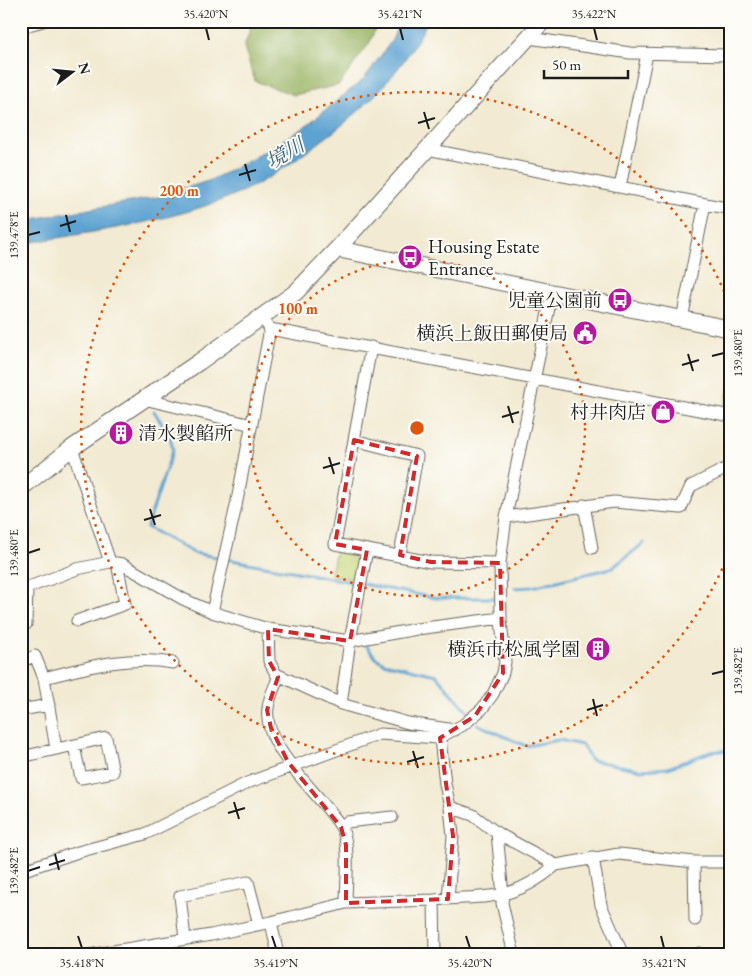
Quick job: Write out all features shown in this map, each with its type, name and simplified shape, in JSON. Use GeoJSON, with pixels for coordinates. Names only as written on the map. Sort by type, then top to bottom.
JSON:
{"type":"FeatureCollection","features":[{"type":"Feature","properties":{"kind":"street"},"geometry":{"type":"LineString","coordinates":[[21,27],[43,21]]}},
{"type":"Feature","properties":{"kind":"street"},"geometry":{"type":"LineString","coordinates":[[21,488],[72,448],[144,399],[266,323],[337,249],[544,21]]}},
{"type":"Feature","properties":{"kind":"street"},"geometry":{"type":"LineString","coordinates":[[528,38],[647,54],[731,56]]}},
{"type":"Feature","properties":{"kind":"street"},"geometry":{"type":"LineString","coordinates":[[620,187],[647,54]]}},
{"type":"Feature","properties":{"kind":"street"},"geometry":{"type":"LineString","coordinates":[[427,149],[731,209]]}},
{"type":"Feature","properties":{"kind":"street"},"geometry":{"type":"LineString","coordinates":[[682,319],[705,204]]}},
{"type":"Feature","properties":{"kind":"street"},"geometry":{"type":"LineString","coordinates":[[337,249],[731,329]]}},
{"type":"Feature","properties":{"kind":"street"},"geometry":{"type":"LineString","coordinates":[[21,871],[78,852],[145,834],[221,794],[380,734],[440,738],[455,730],[478,712],[499,684],[504,662],[500,563],[506,517],[552,293]]}},
{"type":"Feature","properties":{"kind":"street"},"geometry":{"type":"LineString","coordinates":[[266,323],[372,347],[731,416]]}},
{"type":"Feature","properties":{"kind":"street"},"geometry":{"type":"LineString","coordinates":[[212,612],[252,425],[266,323]]}},
{"type":"Feature","properties":{"kind":"street"},"geometry":{"type":"LineString","coordinates":[[372,347],[335,544],[431,562],[500,563]]}},
{"type":"Feature","properties":{"kind":"street"},"geometry":{"type":"LineString","coordinates":[[144,399],[252,425]]}},
{"type":"Feature","properties":{"kind":"street"},"geometry":{"type":"LineString","coordinates":[[354,440],[417,456],[400,555]]}},
{"type":"Feature","properties":{"kind":"street"},"geometry":{"type":"LineString","coordinates":[[72,448],[113,563],[125,604],[78,621]]}},
{"type":"Feature","properties":{"kind":"street"},"geometry":{"type":"LineString","coordinates":[[506,517],[584,505],[631,502],[681,508],[691,486],[731,466]]}},
{"type":"Feature","properties":{"kind":"street"},"geometry":{"type":"LineString","coordinates":[[584,505],[592,548]]}},
{"type":"Feature","properties":{"kind":"street"},"geometry":{"type":"LineString","coordinates":[[341,704],[350,641],[367,550]]}},
{"type":"Feature","properties":{"kind":"street"},"geometry":{"type":"LineString","coordinates":[[21,626],[26,624],[24,590],[47,579],[77,569],[113,563],[129,567],[183,599],[212,612],[268,629],[350,641],[417,629],[501,618]]}},
{"type":"Feature","properties":{"kind":"street"},"geometry":{"type":"LineString","coordinates":[[268,629],[269,661],[279,676],[341,704],[408,723],[455,730]]}},
{"type":"Feature","properties":{"kind":"street"},"geometry":{"type":"LineString","coordinates":[[21,661],[36,656],[44,678],[56,749]]}},
{"type":"Feature","properties":{"kind":"street"},"geometry":{"type":"LineString","coordinates":[[44,678],[106,662],[142,659],[173,663]]}},
{"type":"Feature","properties":{"kind":"street"},"geometry":{"type":"LineString","coordinates":[[279,676],[269,701],[268,719],[276,740],[292,766],[340,827],[346,845],[346,903]]}},
{"type":"Feature","properties":{"kind":"street"},"geometry":{"type":"LineString","coordinates":[[21,710],[49,705]]}},
{"type":"Feature","properties":{"kind":"street"},"geometry":{"type":"LineString","coordinates":[[440,738],[444,784],[450,807],[453,836],[448,899]]}},
{"type":"Feature","properties":{"kind":"street"},"geometry":{"type":"LineString","coordinates":[[21,757],[74,746]]}},
{"type":"Feature","properties":{"kind":"street"},"geometry":{"type":"LineString","coordinates":[[450,807],[473,814],[497,832],[556,865]]}},
{"type":"Feature","properties":{"kind":"street"},"geometry":{"type":"LineString","coordinates":[[340,827],[347,822],[392,817]]}},
{"type":"Feature","properties":{"kind":"street"},"geometry":{"type":"LineString","coordinates":[[497,832],[503,895],[502,903],[514,955]]}},
{"type":"Feature","properties":{"kind":"street"},"geometry":{"type":"LineString","coordinates":[[89,955],[125,951],[271,922],[346,903],[503,895],[524,888],[556,865],[593,857],[619,854],[694,862],[731,862]]}},
{"type":"Feature","properties":{"kind":"street"},"geometry":{"type":"LineString","coordinates":[[593,857],[601,905],[622,955]]}},
{"type":"Feature","properties":{"kind":"street"},"geometry":{"type":"LineString","coordinates":[[694,862],[695,920]]}},
{"type":"Feature","properties":{"kind":"street"},"geometry":{"type":"LineString","coordinates":[[185,939],[180,896],[248,882],[258,924]]}},
{"type":"Feature","properties":{"kind":"street"},"geometry":{"type":"LineString","coordinates":[[434,900],[435,955]]}},
{"type":"Feature","properties":{"kind":"street"},"geometry":{"type":"LineString","coordinates":[[271,922],[278,955]]}},
{"type":"Feature","properties":{"kind":"highlighted area"},"geometry":{"type":"Polygon","coordinates":[[[354,440],[417,456],[400,555],[431,562],[500,563],[503,673],[475,716],[440,738],[453,836],[448,899],[346,903],[346,845],[341,827],[288,762],[271,728],[267,710],[278,677],[269,661],[268,629],[350,641],[367,550],[335,544],[354,440]]]}},
{"type":"Feature","properties":{"kind":"green space"},"geometry":{"type":"Polygon","coordinates":[[[253,21],[378,21],[370,42],[339,85],[294,95],[255,81],[244,47],[253,21]]]}},
{"type":"Feature","properties":{"kind":"green space"},"geometry":{"type":"Polygon","coordinates":[[[731,376],[731,409],[724,408],[731,376]]]}},
{"type":"Feature","properties":{"kind":"green space"},"geometry":{"type":"Polygon","coordinates":[[[336,550],[362,557],[358,580],[331,575],[336,550]]]}},
{"type":"Feature","properties":{"kind":"water","name":"境川"},"geometry":{"type":"Polygon","coordinates":[[[400,21],[428,21],[396,72],[356,114],[274,175],[215,203],[161,219],[21,244],[21,221],[158,197],[211,180],[250,160],[302,129],[364,79],[392,40],[400,21]]]}},
{"type":"Feature","properties":{"kind":"waterway"},"geometry":{"type":"LineString","coordinates":[[154,411],[170,437],[173,449],[147,527],[194,553],[357,583]]}},
{"type":"Feature","properties":{"kind":"waterway"},"geometry":{"type":"LineString","coordinates":[[515,588],[532,587],[612,568],[644,543]]}},
{"type":"Feature","properties":{"kind":"waterway"},"geometry":{"type":"LineString","coordinates":[[363,584],[435,598],[494,598]]}},
{"type":"Feature","properties":{"kind":"waterway"},"geometry":{"type":"LineString","coordinates":[[364,643],[376,658],[384,663],[436,675],[468,712]]}},
{"type":"Feature","properties":{"kind":"waterway"},"geometry":{"type":"LineString","coordinates":[[477,724],[526,746],[559,740],[582,745],[591,760],[641,770],[668,768],[710,752],[731,750]]}},
{"type":"Feature","properties":{"kind":"place","name":"Housing Estate Entrance"},"geometry":{"type":"Point","coordinates":[410,257]}},
{"type":"Feature","properties":{"kind":"place","name":"児童公園前"},"geometry":{"type":"Point","coordinates":[620,300]}},
{"type":"Feature","properties":{"kind":"place","name":"横浜上飯田郵便局"},"geometry":{"type":"Point","coordinates":[585,333]}},
{"type":"Feature","properties":{"kind":"place","name":"村井肉店"},"geometry":{"type":"Point","coordinates":[663,412]}},
{"type":"Feature","properties":{"kind":"place","name":"清水製餡所"},"geometry":{"type":"Point","coordinates":[121,433]}},
{"type":"Feature","properties":{"kind":"place","name":"横浜市松風学園"},"geometry":{"type":"Point","coordinates":[598,649]}}]}
